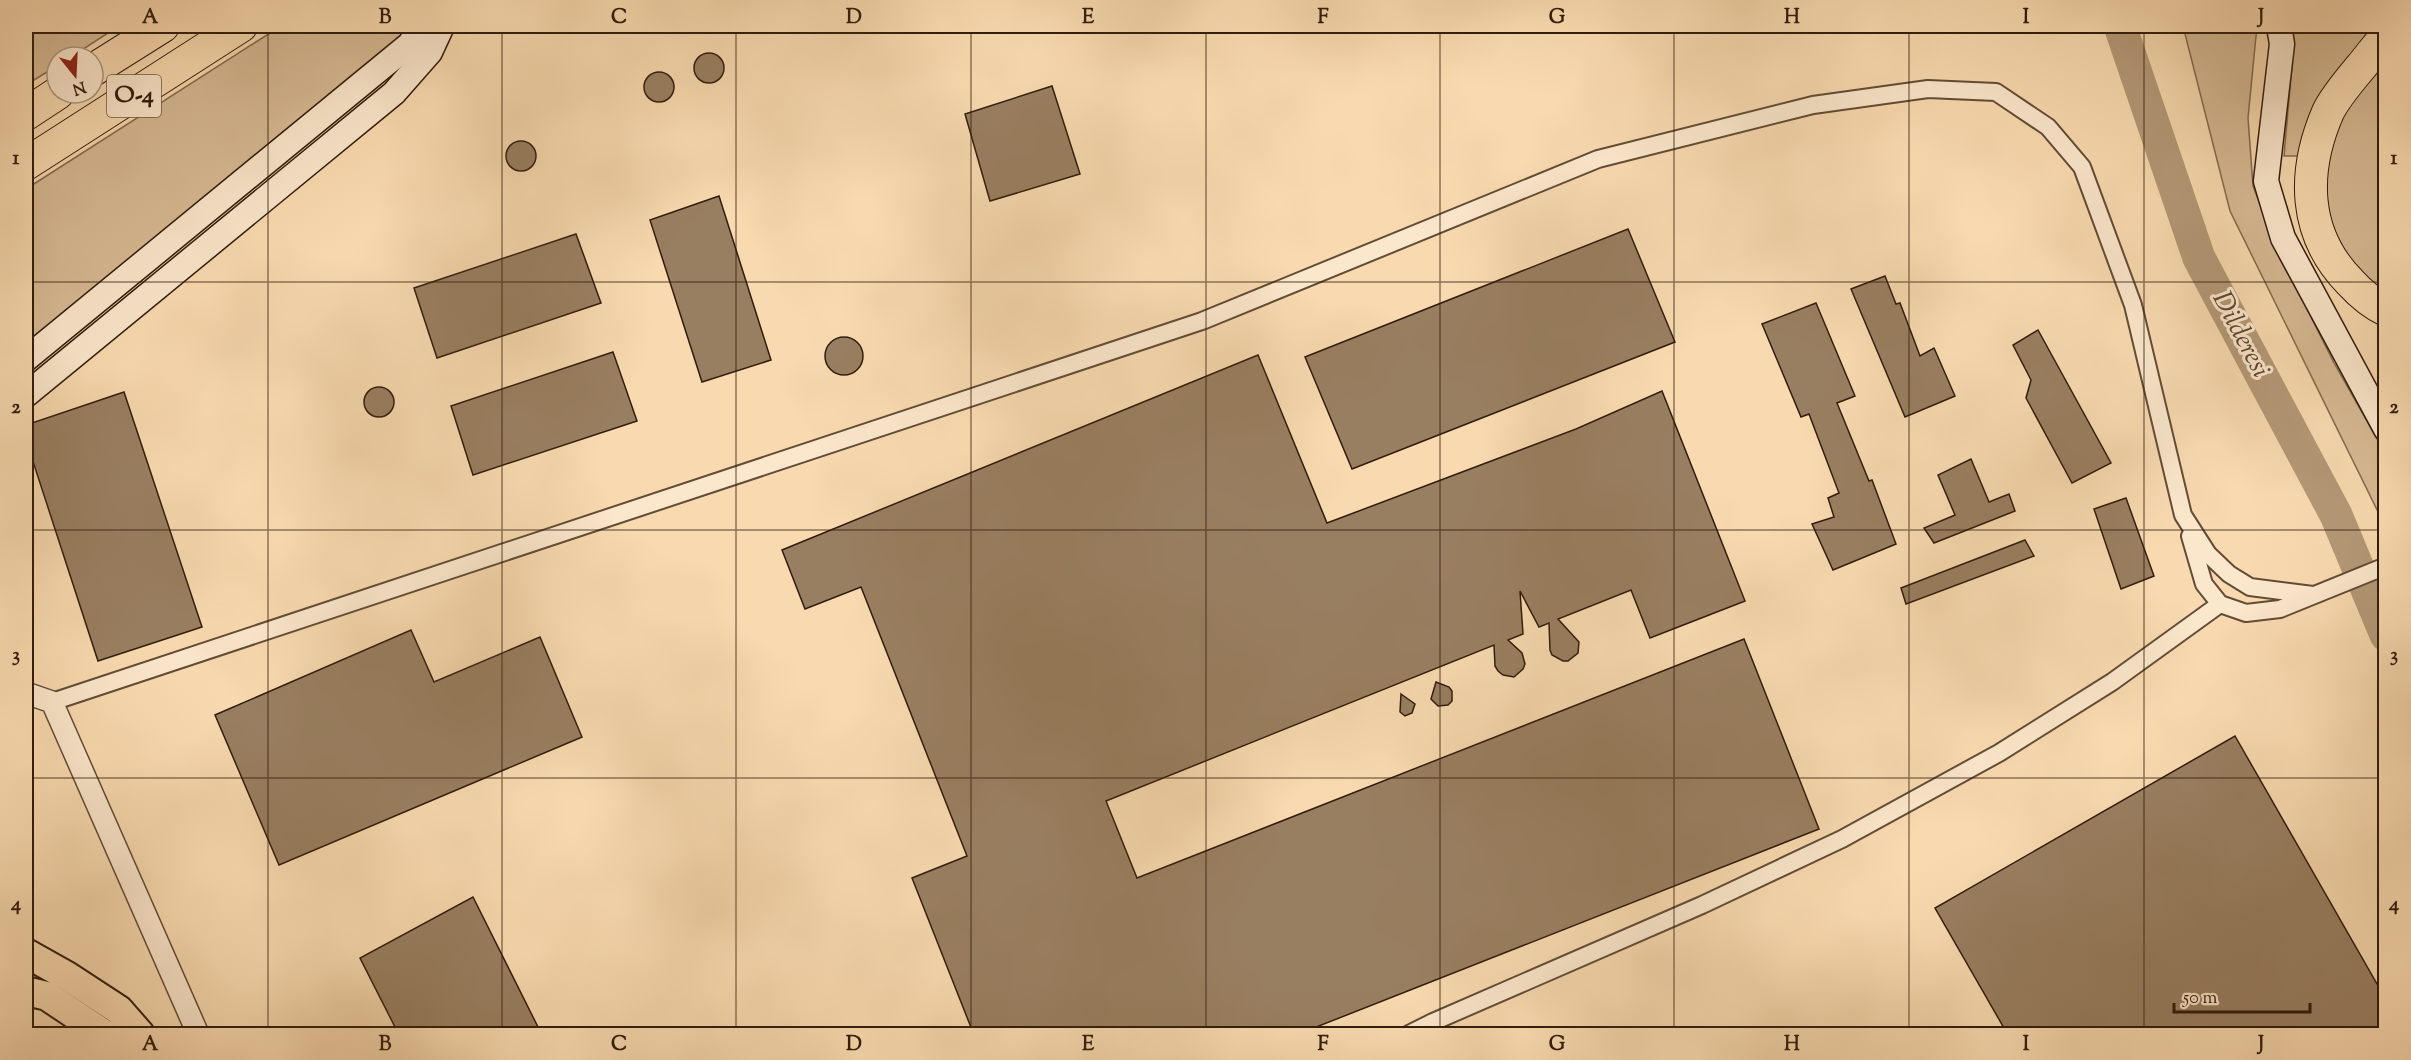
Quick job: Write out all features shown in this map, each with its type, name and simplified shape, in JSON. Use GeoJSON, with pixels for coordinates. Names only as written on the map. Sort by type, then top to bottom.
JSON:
{"type":"FeatureCollection","features":[{"type":"Feature","properties":{"kind":"highway","name":"O-4"},"geometry":{"type":"LineString","coordinates":[[105,62],[163,26]]}},
{"type":"Feature","properties":{"kind":"highway","name":"O-4"},"geometry":{"type":"LineString","coordinates":[[26,164],[241,26]]}},
{"type":"Feature","properties":{"kind":"highway"},"geometry":{"type":"LineString","coordinates":[[2381,35],[2329,110],[2314,154],[2310,197],[2317,233],[2335,267],[2369,302],[2385,310]]}},
{"type":"Feature","properties":{"kind":"highway"},"geometry":{"type":"LineString","coordinates":[[26,114],[45,102]]}},
{"type":"Feature","properties":{"kind":"highway"},"geometry":{"type":"LineString","coordinates":[[26,953],[68,976],[119,1010],[140,1035]]}},
{"type":"Feature","properties":{"kind":"highway"},"geometry":{"type":"LineString","coordinates":[[26,991],[47,996],[104,1035]]}},
{"type":"Feature","properties":{"kind":"main road"},"geometry":{"type":"LineString","coordinates":[[26,359],[410,44],[420,26]]}},
{"type":"Feature","properties":{"kind":"main road"},"geometry":{"type":"LineString","coordinates":[[26,395],[394,93],[430,52],[442,26]]}},
{"type":"Feature","properties":{"kind":"main road"},"geometry":{"type":"LineString","coordinates":[[2279,26],[2283,44],[2266,181],[2283,238],[2385,429]]}},
{"type":"Feature","properties":{"kind":"street"},"geometry":{"type":"LineString","coordinates":[[26,693],[52,702],[1202,321],[1598,159],[1813,105],[1928,89],[1996,92],[2048,127],[2082,167],[2133,305],[2183,515],[2204,584],[2220,604],[2246,613],[2280,609],[2385,566]]}},
{"type":"Feature","properties":{"kind":"street"},"geometry":{"type":"LineString","coordinates":[[2183,515],[2208,554],[2236,579],[2250,587],[2313,594]]}},
{"type":"Feature","properties":{"kind":"street"},"geometry":{"type":"LineString","coordinates":[[1409,1035],[1433,1022],[1702,904],[1842,839],[2008,747],[2112,682],[2220,604]]}},
{"type":"Feature","properties":{"kind":"street"},"geometry":{"type":"LineString","coordinates":[[52,702],[198,1035]]}},
{"type":"Feature","properties":{"kind":"shaded area"},"geometry":{"type":"Polygon","coordinates":[[[26,26],[119,26],[90,45],[45,45],[45,73],[26,85],[26,26]]]}},
{"type":"Feature","properties":{"kind":"shaded area"},"geometry":{"type":"Polygon","coordinates":[[[281,26],[405,26],[401,35],[26,345],[26,189],[281,26]]]}},
{"type":"Feature","properties":{"kind":"shaded area"},"geometry":{"type":"Polygon","coordinates":[[[2183,26],[2257,26],[2248,118],[2253,186],[2278,251],[2334,363],[2385,453],[2385,526],[2230,211],[2183,26]]]}},
{"type":"Feature","properties":{"kind":"shaded area"},"geometry":{"type":"Polygon","coordinates":[[[2293,26],[2360,26],[2366,34],[2309,124],[2302,156],[2284,156],[2292,66],[2293,26]]]}},
{"type":"Feature","properties":{"kind":"shaded area"},"geometry":{"type":"Polygon","coordinates":[[[2385,64],[2385,298],[2354,273],[2326,217],[2323,170],[2340,115],[2385,64]]]}},
{"type":"Feature","properties":{"kind":"building"},"geometry":{"type":"Polygon","coordinates":[[[709,53],[720,57],[724,68],[720,79],[709,83],[698,79],[694,68],[698,57],[709,53]]]}},
{"type":"Feature","properties":{"kind":"building"},"geometry":{"type":"Polygon","coordinates":[[[659,72],[670,76],[674,87],[670,98],[659,102],[648,98],[644,87],[648,76],[659,72]]]}},
{"type":"Feature","properties":{"kind":"building"},"geometry":{"type":"Polygon","coordinates":[[[1052,86],[1080,174],[990,201],[965,114],[1052,86]]]}},
{"type":"Feature","properties":{"kind":"building"},"geometry":{"type":"Polygon","coordinates":[[[521,141],[532,145],[536,156],[532,167],[521,171],[510,167],[506,156],[510,145],[521,141]]]}},
{"type":"Feature","properties":{"kind":"building"},"geometry":{"type":"Polygon","coordinates":[[[719,196],[771,360],[702,382],[650,220],[719,196]]]}},
{"type":"Feature","properties":{"kind":"building"},"geometry":{"type":"Polygon","coordinates":[[[1628,229],[1675,342],[1352,469],[1305,357],[1628,229]]]}},
{"type":"Feature","properties":{"kind":"building"},"geometry":{"type":"Polygon","coordinates":[[[576,234],[601,303],[437,358],[414,288],[576,234]]]}},
{"type":"Feature","properties":{"kind":"building"},"geometry":{"type":"Polygon","coordinates":[[[1885,276],[1896,304],[1900,303],[1920,356],[1934,348],[1955,396],[1905,417],[1851,289],[1885,276]]]}},
{"type":"Feature","properties":{"kind":"building"},"geometry":{"type":"Polygon","coordinates":[[[1816,303],[1855,396],[1837,403],[1869,481],[1872,480],[1896,544],[1833,570],[1812,524],[1834,517],[1828,498],[1839,493],[1809,414],[1801,417],[1762,324],[1816,303]]]}},
{"type":"Feature","properties":{"kind":"building"},"geometry":{"type":"Polygon","coordinates":[[[2038,330],[2111,463],[2072,483],[2026,398],[2031,380],[2013,345],[2038,330]]]}},
{"type":"Feature","properties":{"kind":"building"},"geometry":{"type":"Polygon","coordinates":[[[844,337],[857,343],[863,356],[857,369],[844,375],[831,369],[825,356],[831,343],[844,337]]]}},
{"type":"Feature","properties":{"kind":"building"},"geometry":{"type":"Polygon","coordinates":[[[613,352],[637,421],[473,475],[451,406],[613,352]]]}},
{"type":"Feature","properties":{"kind":"building"},"geometry":{"type":"Polygon","coordinates":[[[1258,355],[1327,523],[1576,429],[1662,391],[1745,601],[1650,638],[1631,590],[1558,619],[1579,642],[1578,653],[1568,661],[1563,661],[1552,655],[1550,650],[1549,623],[1539,627],[1520,591],[1523,634],[1508,640],[1522,653],[1525,664],[1514,677],[1503,675],[1498,671],[1495,666],[1494,645],[1106,801],[1137,878],[1744,639],[1819,829],[1296,1035],[974,1035],[912,878],[967,856],[861,587],[805,609],[782,550],[1258,355]]]}},
{"type":"Feature","properties":{"kind":"building"},"geometry":{"type":"Polygon","coordinates":[[[379,387],[390,391],[394,402],[390,413],[379,417],[368,413],[364,402],[368,391],[379,387]]]}},
{"type":"Feature","properties":{"kind":"building"},"geometry":{"type":"Polygon","coordinates":[[[124,392],[202,627],[98,661],[26,440],[26,425],[124,392]]]}},
{"type":"Feature","properties":{"kind":"building"},"geometry":{"type":"Polygon","coordinates":[[[1971,459],[1989,502],[2009,494],[2015,511],[1934,543],[1924,528],[1955,515],[1938,475],[1971,459]]]}},
{"type":"Feature","properties":{"kind":"building"},"geometry":{"type":"Polygon","coordinates":[[[2126,498],[2154,576],[2121,589],[2094,509],[2126,498]]]}},
{"type":"Feature","properties":{"kind":"building"},"geometry":{"type":"Polygon","coordinates":[[[2025,540],[2034,556],[1906,604],[1901,588],[2025,540]]]}},
{"type":"Feature","properties":{"kind":"building"},"geometry":{"type":"Polygon","coordinates":[[[411,630],[434,682],[540,637],[582,737],[279,865],[215,715],[411,630]]]}},
{"type":"Feature","properties":{"kind":"building"},"geometry":{"type":"Polygon","coordinates":[[[1436,682],[1449,687],[1452,691],[1452,701],[1448,705],[1438,706],[1431,699],[1436,682]]]}},
{"type":"Feature","properties":{"kind":"building"},"geometry":{"type":"Polygon","coordinates":[[[1401,694],[1415,704],[1412,713],[1405,716],[1400,712],[1401,694]]]}},
{"type":"Feature","properties":{"kind":"building"},"geometry":{"type":"Polygon","coordinates":[[[2235,736],[2385,998],[2385,1035],[2008,1035],[1935,908],[2235,736]]]}},
{"type":"Feature","properties":{"kind":"building"},"geometry":{"type":"Polygon","coordinates":[[[473,897],[542,1035],[399,1035],[360,958],[473,897]]]}},
{"type":"Feature","properties":{"kind":"waterway","name":"Dilderesi"},"geometry":{"type":"LineString","coordinates":[[2120,26],[2199,258],[2336,515],[2386,635]]}}]}
